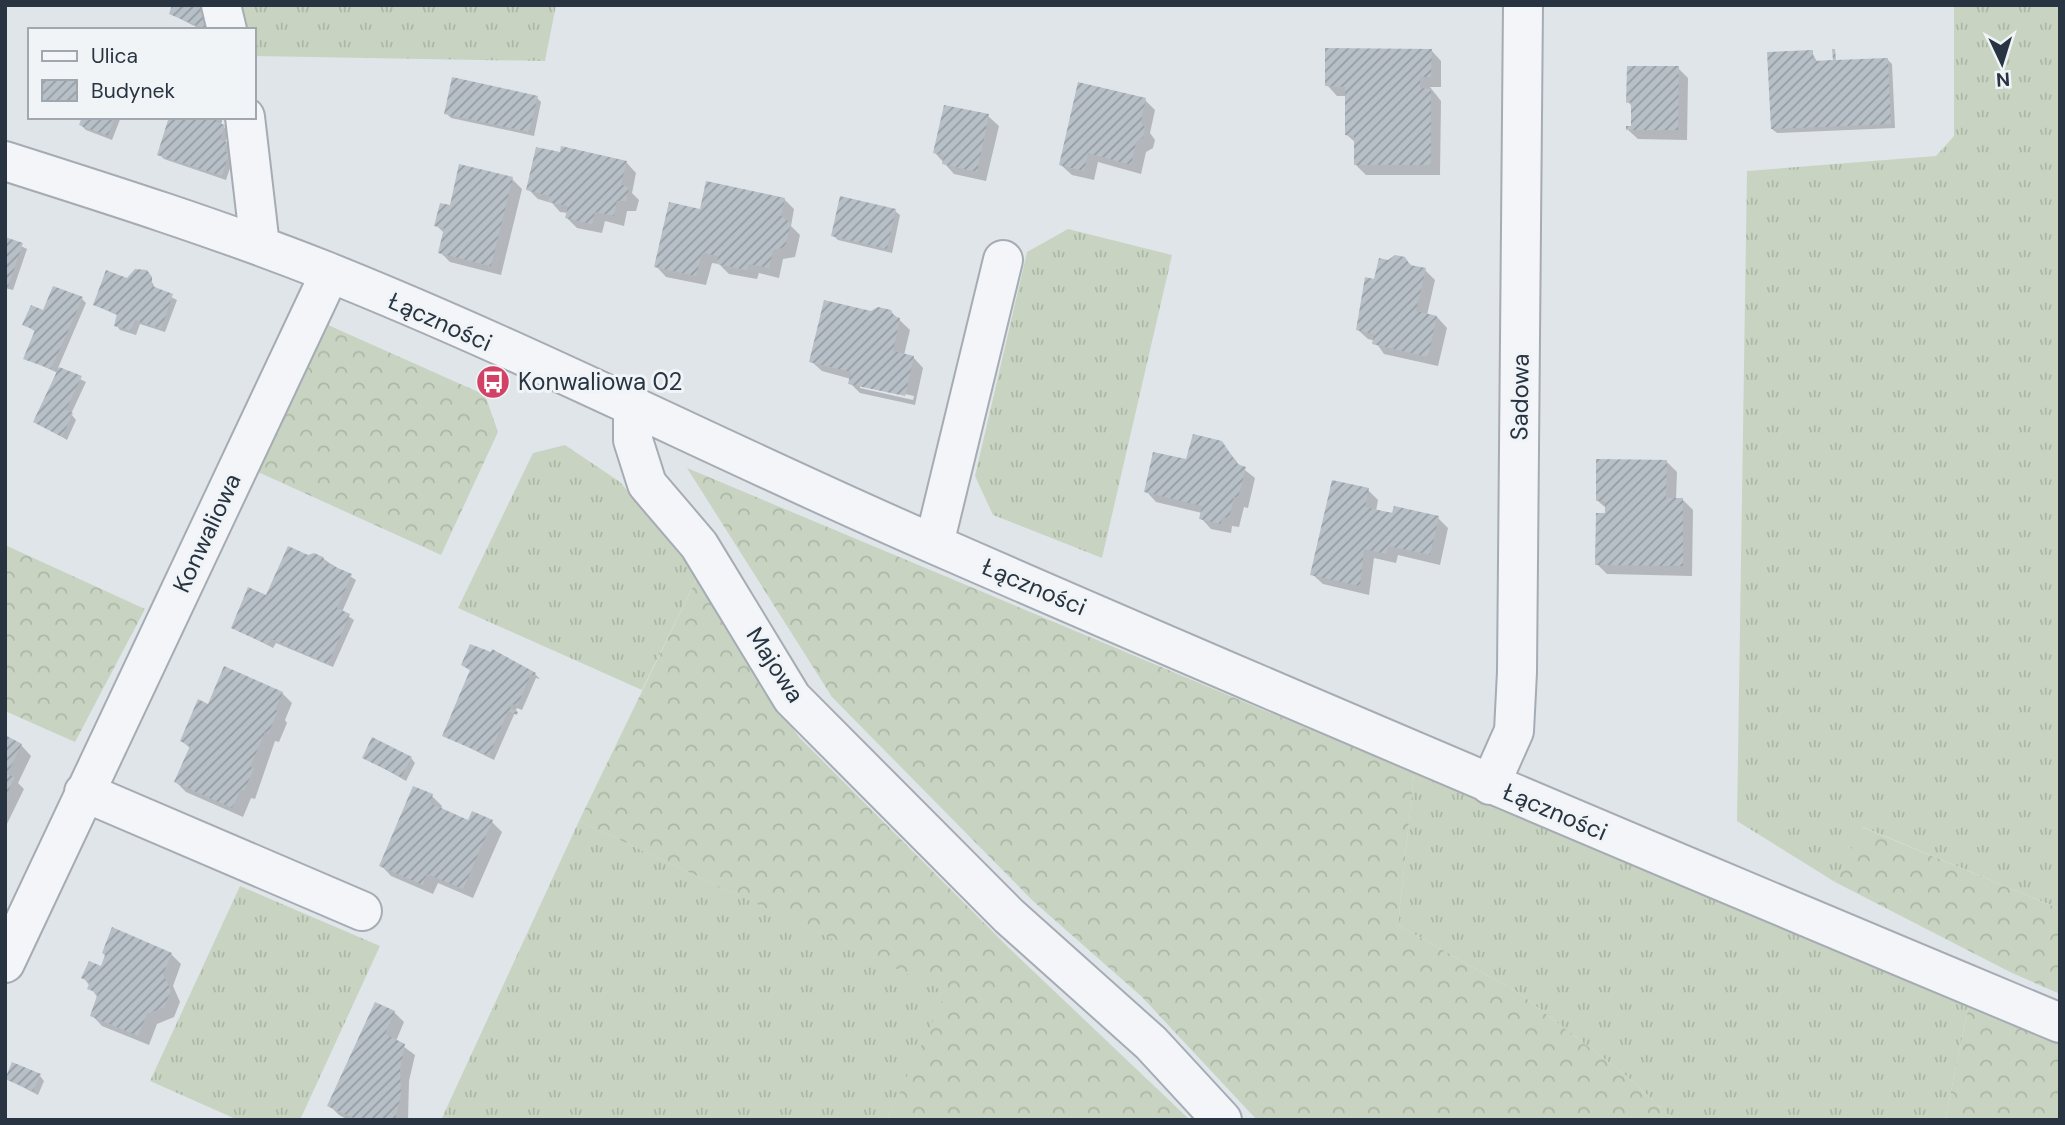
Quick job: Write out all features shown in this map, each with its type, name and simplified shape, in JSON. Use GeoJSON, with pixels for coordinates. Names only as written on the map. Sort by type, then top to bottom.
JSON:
{"type":"FeatureCollection","features":[{"type":"Feature","properties":{"kind":"street"},"geometry":{"type":"LineString","coordinates":[[221,5],[227,28]]}},
{"type":"Feature","properties":{"kind":"street","name":"Sadowa"},"geometry":{"type":"LineString","coordinates":[[1490,785],[1514,731],[1517,672],[1523,5]]}},
{"type":"Feature","properties":{"kind":"street"},"geometry":{"type":"LineString","coordinates":[[245,119],[260,246]]}},
{"type":"Feature","properties":{"kind":"street","name":"Łączności"},"geometry":{"type":"LineString","coordinates":[[5,161],[260,246],[330,273],[633,406],[934,544],[1490,785],[2060,1023]]}},
{"type":"Feature","properties":{"kind":"street"},"geometry":{"type":"LineString","coordinates":[[934,544],[1003,260]]}},
{"type":"Feature","properties":{"kind":"street","name":"Konwaliowa"},"geometry":{"type":"LineString","coordinates":[[5,963],[330,273]]}},
{"type":"Feature","properties":{"kind":"street","name":"Majowa"},"geometry":{"type":"LineString","coordinates":[[633,406],[633,440],[647,485],[699,545],[793,698],[1009,916],[1151,1043],[1222,1120]]}},
{"type":"Feature","properties":{"kind":"street"},"geometry":{"type":"LineString","coordinates":[[84,792],[362,911]]}},
{"type":"Feature","properties":{"kind":"green space"},"geometry":{"type":"Polygon","coordinates":[[[239,5],[556,5],[545,61],[256,56],[256,28],[244,28],[239,5]]]}},
{"type":"Feature","properties":{"kind":"green space"},"geometry":{"type":"Polygon","coordinates":[[[1954,5],[2060,5],[2060,909],[1863,827],[1835,882],[1737,821],[1747,171],[1936,156],[1954,136],[1954,5]]]}},
{"type":"Feature","properties":{"kind":"green space"},"geometry":{"type":"Polygon","coordinates":[[[1068,229],[1172,255],[1102,558],[993,515],[975,476],[1027,252],[1068,229]]]}},
{"type":"Feature","properties":{"kind":"green space"},"geometry":{"type":"Polygon","coordinates":[[[328,325],[485,395],[498,432],[441,555],[258,472],[328,325]]]}},
{"type":"Feature","properties":{"kind":"green space"},"geometry":{"type":"Polygon","coordinates":[[[565,445],[620,482],[698,576],[642,690],[458,608],[533,453],[565,445]]]}},
{"type":"Feature","properties":{"kind":"green space"},"geometry":{"type":"Polygon","coordinates":[[[687,468],[1414,773],[1398,925],[1519,993],[1629,1078],[1674,1120],[1257,1120],[1141,996],[1033,901],[832,697],[687,468]]]}},
{"type":"Feature","properties":{"kind":"green space"},"geometry":{"type":"Polygon","coordinates":[[[5,545],[145,609],[75,742],[5,711],[5,545]]]}},
{"type":"Feature","properties":{"kind":"green space"},"geometry":{"type":"Polygon","coordinates":[[[698,576],[753,672],[799,737],[1010,949],[1190,1120],[887,1120],[946,992],[579,821],[698,576]]]}},
{"type":"Feature","properties":{"kind":"green space"},"geometry":{"type":"Polygon","coordinates":[[[1414,773],[1969,1005],[1945,1120],[1674,1120],[1629,1078],[1519,993],[1398,925],[1414,773]]]}},
{"type":"Feature","properties":{"kind":"green space"},"geometry":{"type":"Polygon","coordinates":[[[579,821],[947,992],[887,1120],[441,1120],[579,821]]]}},
{"type":"Feature","properties":{"kind":"green space"},"geometry":{"type":"Polygon","coordinates":[[[1862,827],[2060,909],[2060,994],[2010,972],[1835,882],[1862,827]]]}},
{"type":"Feature","properties":{"kind":"green space"},"geometry":{"type":"Polygon","coordinates":[[[240,886],[380,946],[300,1120],[238,1120],[150,1081],[240,886]]]}},
{"type":"Feature","properties":{"kind":"green space"},"geometry":{"type":"Polygon","coordinates":[[[1969,1005],[2060,1043],[2060,1120],[1945,1120],[1969,1005]]]}},
{"type":"Feature","properties":{"kind":"building"},"geometry":{"type":"Polygon","coordinates":[[[172,5],[206,5],[208,28],[203,28],[169,14],[172,5]]]}},
{"type":"Feature","properties":{"kind":"building"},"geometry":{"type":"Polygon","coordinates":[[[1325,48],[1432,49],[1431,77],[1420,77],[1420,88],[1431,89],[1431,165],[1354,165],[1354,136],[1345,135],[1345,87],[1325,86],[1325,48]]]}},
{"type":"Feature","properties":{"kind":"building"},"geometry":{"type":"Polygon","coordinates":[[[1832,49],[1835,49],[1836,60],[1888,58],[1891,124],[1771,129],[1767,52],[1813,50],[1813,61],[1833,60],[1832,49]]]}},
{"type":"Feature","properties":{"kind":"building"},"geometry":{"type":"Polygon","coordinates":[[[1627,66],[1679,66],[1678,130],[1626,130],[1626,126],[1631,126],[1631,102],[1626,103],[1627,66]]]}},
{"type":"Feature","properties":{"kind":"building"},"geometry":{"type":"Polygon","coordinates":[[[452,77],[538,96],[529,132],[444,114],[452,77]]]}},
{"type":"Feature","properties":{"kind":"building"},"geometry":{"type":"Polygon","coordinates":[[[1078,82],[1146,98],[1141,122],[1145,128],[1143,138],[1136,142],[1131,165],[1088,153],[1084,171],[1059,165],[1078,82]]]}},
{"type":"Feature","properties":{"kind":"building"},"geometry":{"type":"Polygon","coordinates":[[[944,105],[989,114],[977,172],[942,164],[944,155],[933,153],[944,105]]]}},
{"type":"Feature","properties":{"kind":"building"},"geometry":{"type":"Polygon","coordinates":[[[81,119],[114,119],[108,136],[79,125],[81,119]]]}},
{"type":"Feature","properties":{"kind":"building"},"geometry":{"type":"Polygon","coordinates":[[[168,119],[217,119],[216,122],[225,125],[220,140],[227,142],[225,152],[229,153],[222,176],[157,155],[168,119]]]}},
{"type":"Feature","properties":{"kind":"building"},"geometry":{"type":"Polygon","coordinates":[[[561,146],[627,161],[621,184],[629,188],[626,201],[617,201],[614,216],[595,212],[592,224],[565,218],[568,206],[548,202],[550,196],[526,190],[536,147],[560,152],[561,146]]]}},
{"type":"Feature","properties":{"kind":"building"},"geometry":{"type":"Polygon","coordinates":[[[459,164],[513,177],[491,266],[438,253],[444,228],[434,226],[440,203],[450,205],[459,164]]]}},
{"type":"Feature","properties":{"kind":"building"},"geometry":{"type":"Polygon","coordinates":[[[706,181],[785,198],[781,216],[791,223],[785,247],[773,250],[769,268],[749,264],[747,270],[717,264],[718,256],[702,253],[696,276],[654,267],[669,202],[700,209],[706,181]]]}},
{"type":"Feature","properties":{"kind":"building"},"geometry":{"type":"Polygon","coordinates":[[[840,196],[896,209],[887,249],[831,236],[840,196]]]}},
{"type":"Feature","properties":{"kind":"building"},"geometry":{"type":"Polygon","coordinates":[[[5,237],[23,243],[8,287],[5,286],[5,237]]]}},
{"type":"Feature","properties":{"kind":"building"},"geometry":{"type":"Polygon","coordinates":[[[1395,255],[1405,257],[1410,265],[1426,268],[1416,311],[1437,316],[1428,357],[1372,344],[1374,334],[1356,330],[1365,277],[1374,279],[1379,258],[1388,260],[1395,255]]]}},
{"type":"Feature","properties":{"kind":"building"},"geometry":{"type":"Polygon","coordinates":[[[135,269],[147,270],[152,277],[152,286],[173,294],[161,329],[135,320],[131,331],[114,326],[117,314],[93,305],[106,270],[127,278],[135,269]]]}},
{"type":"Feature","properties":{"kind":"building"},"geometry":{"type":"Polygon","coordinates":[[[53,286],[83,297],[51,369],[23,359],[35,330],[22,325],[31,305],[43,310],[53,286]]]}},
{"type":"Feature","properties":{"kind":"building"},"geometry":{"type":"Polygon","coordinates":[[[824,300],[871,311],[878,307],[891,310],[894,316],[900,318],[893,351],[914,356],[905,396],[848,384],[851,372],[809,362],[824,300]]]}},
{"type":"Feature","properties":{"kind":"building"},"geometry":{"type":"Polygon","coordinates":[[[59,367],[82,376],[66,410],[73,413],[62,437],[33,422],[59,367]]]}},
{"type":"Feature","properties":{"kind":"building"},"geometry":{"type":"Polygon","coordinates":[[[1193,434],[1222,441],[1237,464],[1246,467],[1238,498],[1234,497],[1229,518],[1222,517],[1221,524],[1199,519],[1202,506],[1144,492],[1153,452],[1186,459],[1193,434]]]}},
{"type":"Feature","properties":{"kind":"building"},"geometry":{"type":"Polygon","coordinates":[[[1596,459],[1667,460],[1666,498],[1683,498],[1683,566],[1595,565],[1596,513],[1605,513],[1605,501],[1596,501],[1596,459]]]}},
{"type":"Feature","properties":{"kind":"building"},"geometry":{"type":"Polygon","coordinates":[[[1332,480],[1369,488],[1365,507],[1392,513],[1394,506],[1439,516],[1430,555],[1388,546],[1386,554],[1364,549],[1360,586],[1310,575],[1332,480]]]}},
{"type":"Feature","properties":{"kind":"building"},"geometry":{"type":"Polygon","coordinates":[[[288,546],[308,555],[314,553],[323,557],[326,563],[352,574],[337,608],[350,614],[328,664],[271,639],[268,645],[231,628],[248,587],[266,595],[288,546]]]}},
{"type":"Feature","properties":{"kind":"building"},"geometry":{"type":"Polygon","coordinates":[[[470,644],[491,652],[492,649],[536,673],[534,676],[531,674],[517,706],[512,704],[510,708],[518,712],[517,715],[508,711],[489,756],[442,736],[470,670],[461,665],[470,644]]]}},
{"type":"Feature","properties":{"kind":"building"},"geometry":{"type":"Polygon","coordinates":[[[224,666],[283,692],[268,734],[265,732],[250,767],[254,768],[244,791],[241,789],[232,808],[174,782],[190,746],[180,741],[198,699],[208,704],[224,666]]]}},
{"type":"Feature","properties":{"kind":"building"},"geometry":{"type":"Polygon","coordinates":[[[5,735],[22,744],[7,774],[15,777],[5,798],[5,735]]]}},
{"type":"Feature","properties":{"kind":"building"},"geometry":{"type":"Polygon","coordinates":[[[372,737],[412,757],[401,777],[362,758],[372,737]]]}},
{"type":"Feature","properties":{"kind":"building"},"geometry":{"type":"Polygon","coordinates":[[[413,786],[433,794],[430,803],[468,820],[472,811],[493,820],[463,889],[427,874],[423,885],[379,866],[413,786]]]}},
{"type":"Feature","properties":{"kind":"building"},"geometry":{"type":"Polygon","coordinates":[[[112,927],[172,953],[163,974],[171,991],[164,1007],[147,1014],[138,1036],[90,1016],[98,993],[87,989],[90,982],[81,978],[89,961],[101,966],[105,955],[102,953],[112,927]]]}},
{"type":"Feature","properties":{"kind":"building"},"geometry":{"type":"Polygon","coordinates":[[[375,1002],[395,1011],[385,1034],[405,1044],[400,1070],[401,1095],[395,1120],[358,1120],[327,1106],[375,1002]]]}},
{"type":"Feature","properties":{"kind":"building"},"geometry":{"type":"Polygon","coordinates":[[[12,1062],[41,1074],[33,1091],[5,1079],[12,1062]]]}},
{"type":"Feature","properties":{"kind":"place","name":"Konwaliowa 02"},"geometry":{"type":"Point","coordinates":[493,382]}}]}
